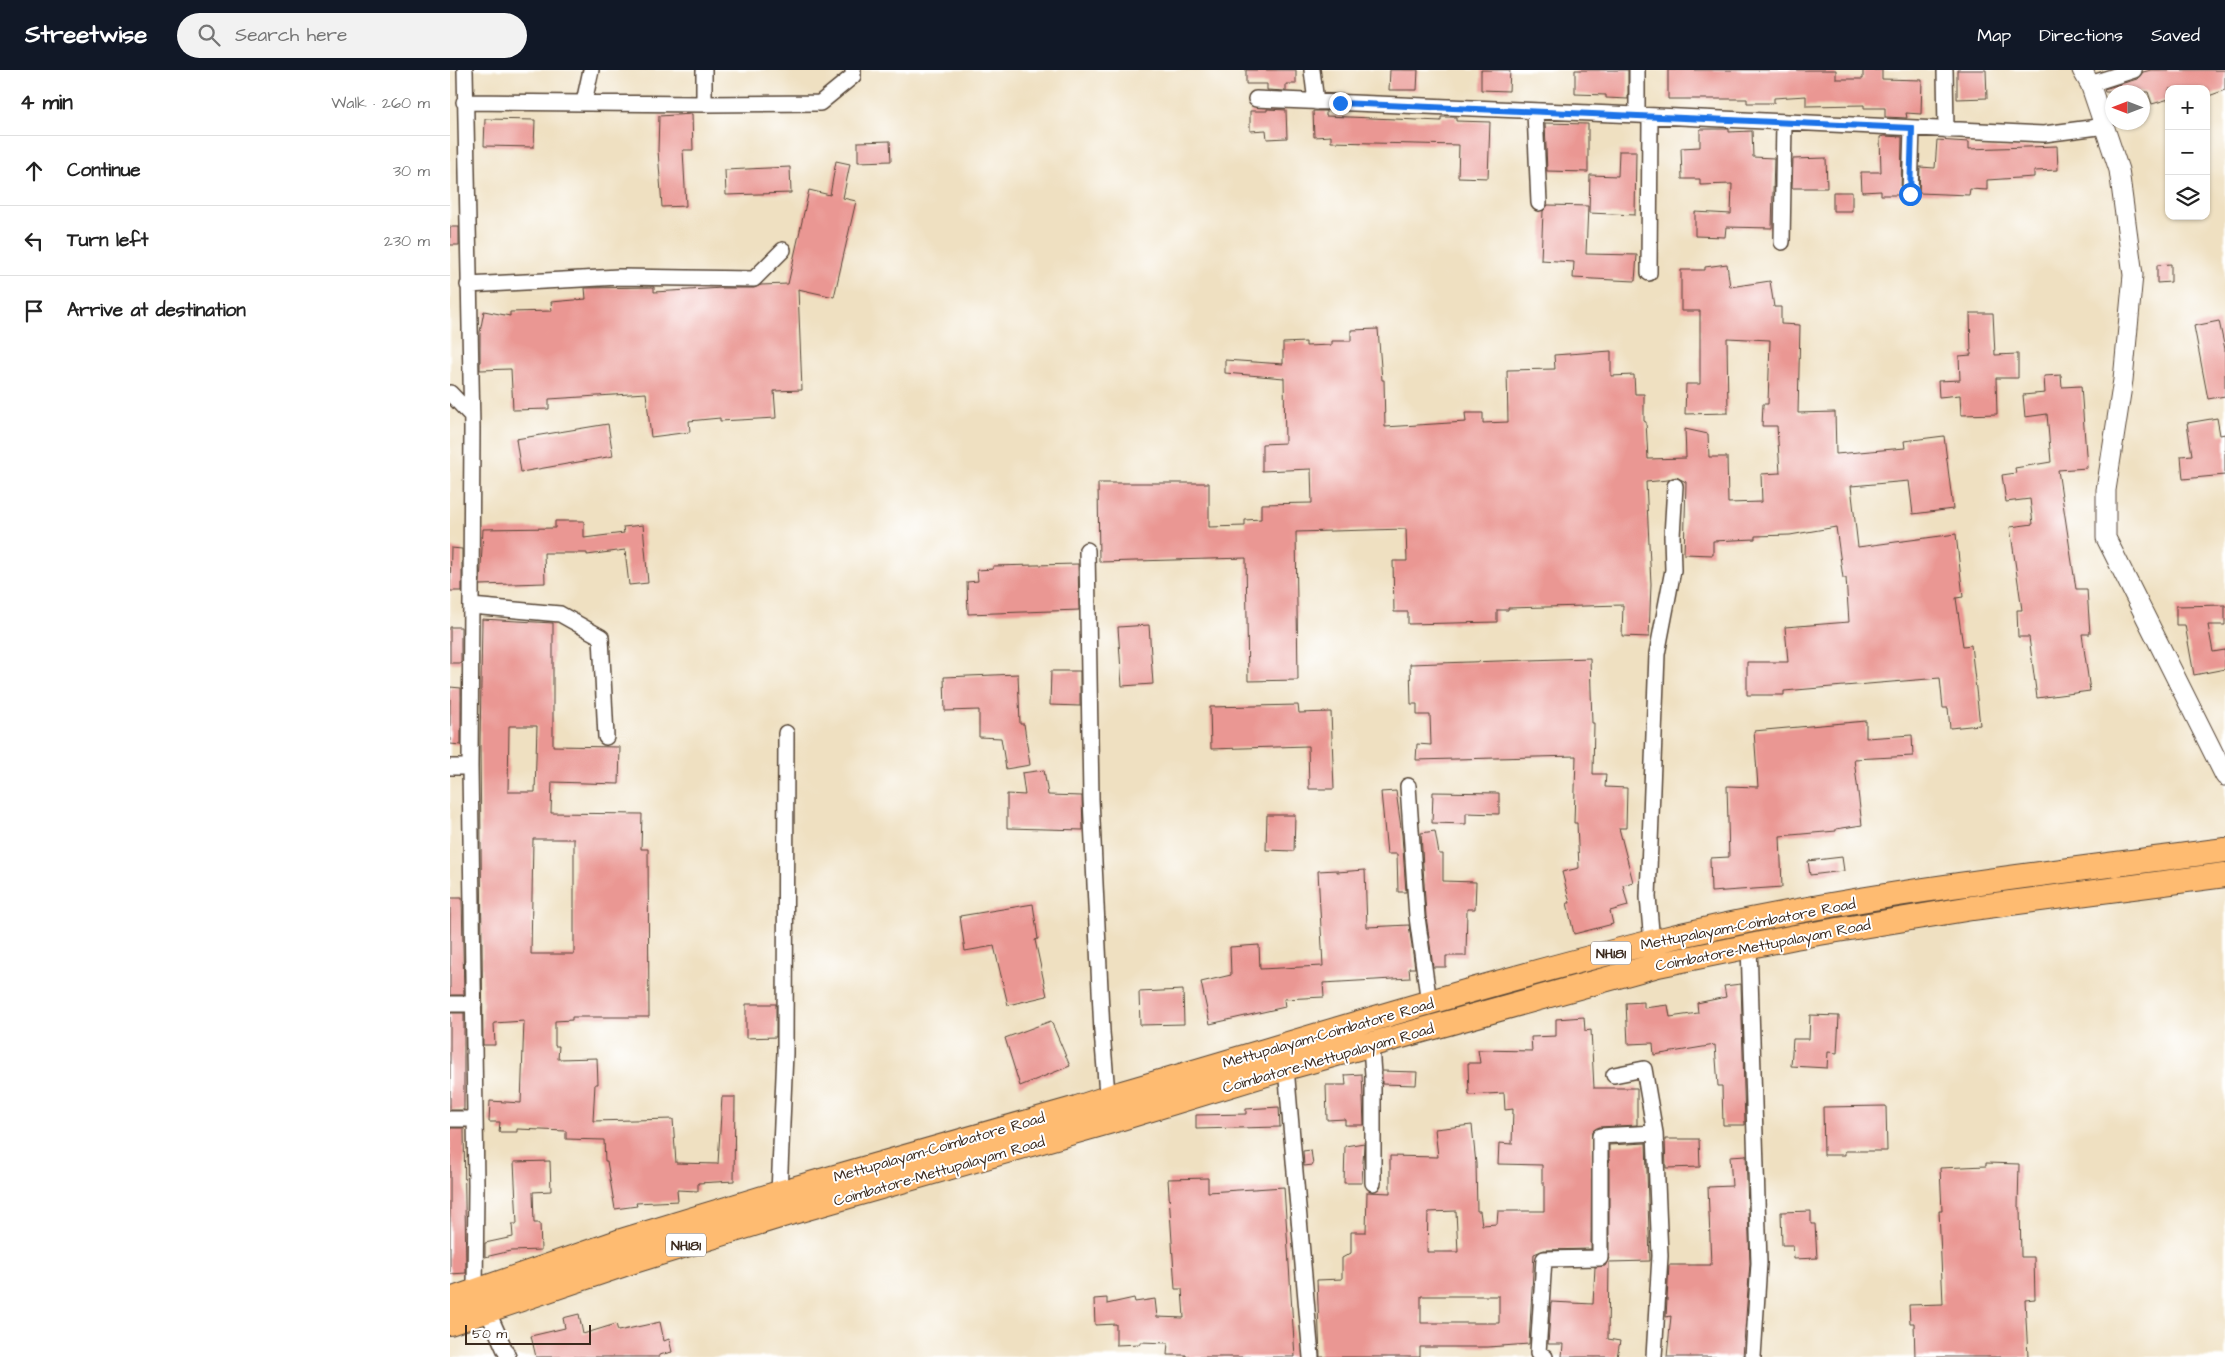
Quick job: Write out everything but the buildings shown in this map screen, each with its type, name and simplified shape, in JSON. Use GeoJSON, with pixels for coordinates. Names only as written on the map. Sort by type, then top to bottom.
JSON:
{"type":"FeatureCollection","features":[{"type":"Feature","properties":{"kind":"highway","name":"Mettupalayam-Coimbatore Road"},"geometry":{"type":"LineString","coordinates":[[450,1300],[481,1301],[618,1242],[920,1152],[1018,1136],[1106,1098],[1429,1003],[1652,942],[1797,911],[1973,883],[2225,850]]}},
{"type":"Feature","properties":{"kind":"highway","name":"Coimbatore-Mettupalayam Road"},"geometry":{"type":"LineString","coordinates":[[450,1323],[481,1301],[643,1258],[925,1175],[1018,1136],[1112,1121],[1286,1068],[1658,965],[1749,945],[1972,908],[2225,876]]}},
{"type":"Feature","properties":{"kind":"highway"},"geometry":{"type":"LineString","coordinates":[[1652,942],[1658,965]]}},
{"type":"Feature","properties":{"kind":"street"},"geometry":{"type":"LineString","coordinates":[[465,70],[464,102],[472,415],[470,767],[474,1118],[481,1301],[508,1357]]}},
{"type":"Feature","properties":{"kind":"street"},"geometry":{"type":"LineString","coordinates":[[584,102],[591,70]]}},
{"type":"Feature","properties":{"kind":"street"},"geometry":{"type":"LineString","coordinates":[[704,70],[704,104]]}},
{"type":"Feature","properties":{"kind":"street"},"geometry":{"type":"LineString","coordinates":[[464,102],[820,103],[853,76],[853,70]]}},
{"type":"Feature","properties":{"kind":"street"},"geometry":{"type":"LineString","coordinates":[[1312,70],[1316,102]]}},
{"type":"Feature","properties":{"kind":"street"},"geometry":{"type":"LineString","coordinates":[[1637,70],[1643,115],[1649,273]]}},
{"type":"Feature","properties":{"kind":"street"},"geometry":{"type":"LineString","coordinates":[[1945,70],[1946,130]]}},
{"type":"Feature","properties":{"kind":"street"},"geometry":{"type":"LineString","coordinates":[[2105,124],[2086,77],[2134,70]]}},
{"type":"Feature","properties":{"kind":"street"},"geometry":{"type":"LineString","coordinates":[[1256,99],[2044,134],[2105,126]]}},
{"type":"Feature","properties":{"kind":"street"},"geometry":{"type":"LineString","coordinates":[[1536,112],[1539,203]]}},
{"type":"Feature","properties":{"kind":"street"},"geometry":{"type":"LineString","coordinates":[[1782,242],[1784,122]]}},
{"type":"Feature","properties":{"kind":"street"},"geometry":{"type":"LineString","coordinates":[[1910,194],[1912,128]]}},
{"type":"Feature","properties":{"kind":"street"},"geometry":{"type":"LineString","coordinates":[[2107,130],[2119,170],[2133,275],[2123,380],[2106,490],[2106,538],[2225,776]]}},
{"type":"Feature","properties":{"kind":"street"},"geometry":{"type":"LineString","coordinates":[[468,285],[619,277],[754,279],[783,250]]}},
{"type":"Feature","properties":{"kind":"street"},"geometry":{"type":"LineString","coordinates":[[450,393],[472,415]]}},
{"type":"Feature","properties":{"kind":"street"},"geometry":{"type":"LineString","coordinates":[[1652,942],[1648,897],[1657,654],[1673,570],[1672,536],[1676,486]]}},
{"type":"Feature","properties":{"kind":"street"},"geometry":{"type":"LineString","coordinates":[[1087,550],[1091,799],[1106,1098],[1112,1121]]}},
{"type":"Feature","properties":{"kind":"street"},"geometry":{"type":"LineString","coordinates":[[471,606],[560,614],[601,636],[606,738]]}},
{"type":"Feature","properties":{"kind":"street"},"geometry":{"type":"LineString","coordinates":[[779,1193],[784,1053],[786,733]]}},
{"type":"Feature","properties":{"kind":"street"},"geometry":{"type":"LineString","coordinates":[[450,767],[470,767]]}},
{"type":"Feature","properties":{"kind":"street"},"geometry":{"type":"LineString","coordinates":[[1408,786],[1417,917],[1429,1003]]}},
{"type":"Feature","properties":{"kind":"street"},"geometry":{"type":"LineString","coordinates":[[1749,945],[1759,1263],[1753,1357]]}},
{"type":"Feature","properties":{"kind":"street"},"geometry":{"type":"LineString","coordinates":[[450,1004],[474,1004]]}},
{"type":"Feature","properties":{"kind":"street"},"geometry":{"type":"LineString","coordinates":[[1371,1046],[1373,1074],[1373,1183]]}},
{"type":"Feature","properties":{"kind":"street"},"geometry":{"type":"LineString","coordinates":[[1286,1068],[1311,1357]]}},
{"type":"Feature","properties":{"kind":"street"},"geometry":{"type":"LineString","coordinates":[[1614,1075],[1644,1069],[1655,1133],[1660,1256],[1654,1357]]}},
{"type":"Feature","properties":{"kind":"street"},"geometry":{"type":"LineString","coordinates":[[450,1119],[474,1118]]}},
{"type":"Feature","properties":{"kind":"street"},"geometry":{"type":"LineString","coordinates":[[1545,1357],[1538,1353],[1544,1259],[1600,1258],[1600,1136],[1655,1133]]}},
{"type":"Feature","properties":{"kind":"route"},"geometry":{"type":"LineString","coordinates":[[1340,103],[1912,128],[1910,194]]}}]}
